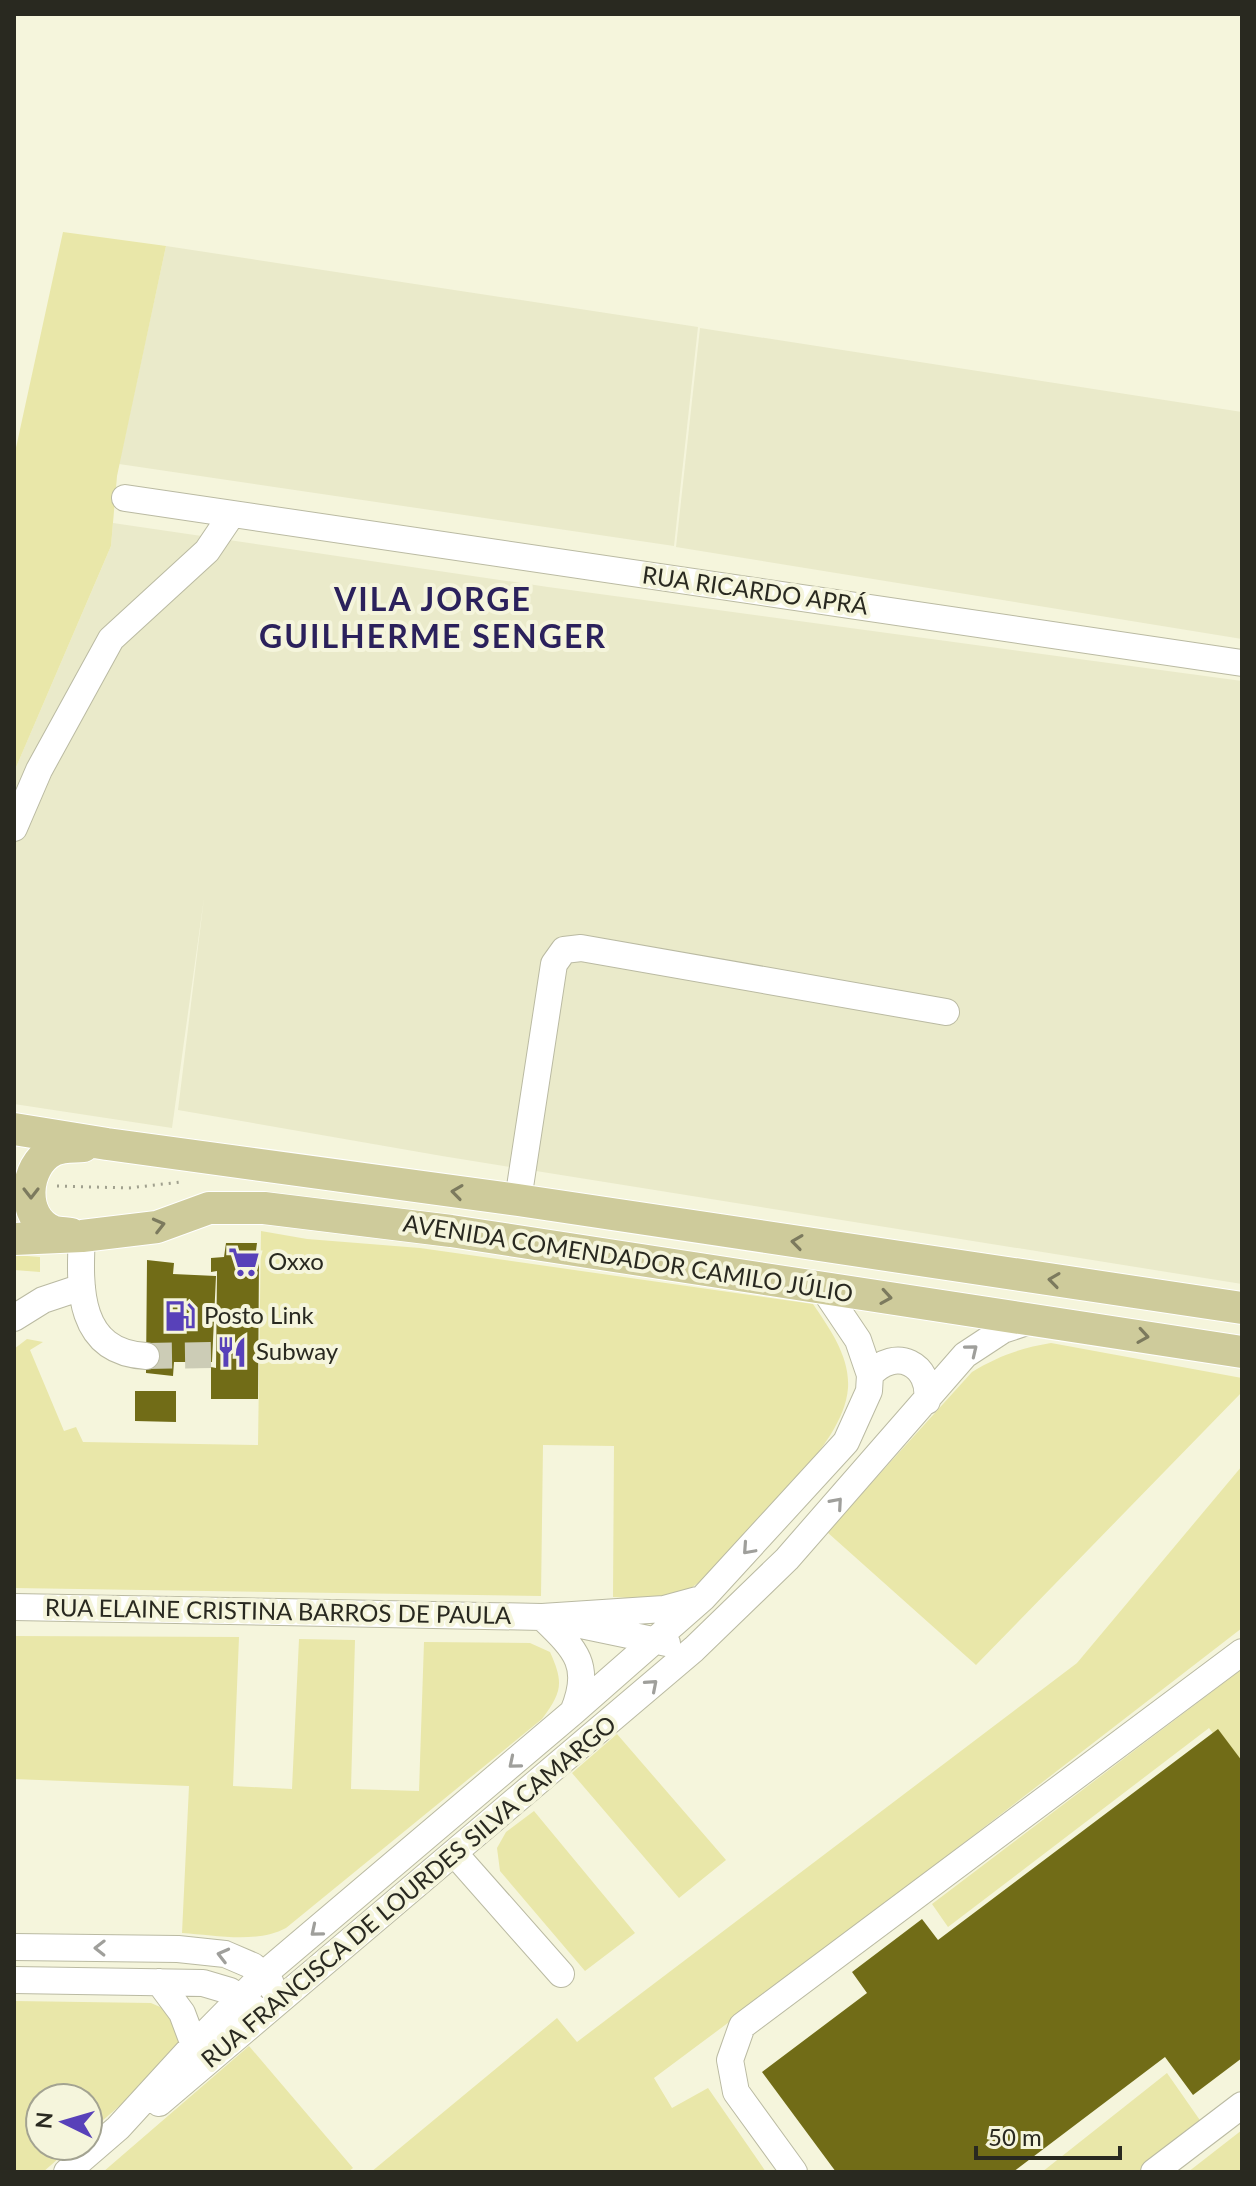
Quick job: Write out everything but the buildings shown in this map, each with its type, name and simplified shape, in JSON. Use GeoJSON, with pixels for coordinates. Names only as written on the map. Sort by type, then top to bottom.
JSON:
{"type":"FeatureCollection","features":[{"type":"Feature","properties":{"kind":"main road","name":"AVENIDA COMENDADOR CAMILO JÚLIO"},"geometry":{"type":"LineString","coordinates":[[14,1129],[518,1200],[1242,1308]]}},
{"type":"Feature","properties":{"kind":"main road"},"geometry":{"type":"LineString","coordinates":[[82,1236],[52,1231],[37,1220],[31,1207],[29,1182],[40,1159],[55,1148],[107,1144]]}},
{"type":"Feature","properties":{"kind":"main road","name":"AVENIDA COMENDADOR CAMILO JÚLIO"},"geometry":{"type":"LineString","coordinates":[[14,1239],[82,1236],[157,1227],[209,1208],[264,1208],[451,1231],[1242,1352]]}},
{"type":"Feature","properties":{"kind":"street","name":"RUA RICARDO APRÁ"},"geometry":{"type":"LineString","coordinates":[[125,498],[1242,663]]}},
{"type":"Feature","properties":{"kind":"street"},"geometry":{"type":"LineString","coordinates":[[14,828],[39,770],[111,639],[207,551],[232,514]]}},
{"type":"Feature","properties":{"kind":"street"},"geometry":{"type":"LineString","coordinates":[[518,1200],[554,964],[564,950],[581,948],[946,1012]]}},
{"type":"Feature","properties":{"kind":"street"},"geometry":{"type":"LineString","coordinates":[[82,1236],[85,1312],[96,1332],[110,1346],[125,1355],[146,1356]]}},
{"type":"Feature","properties":{"kind":"street"},"geometry":{"type":"LineString","coordinates":[[14,1318],[43,1300],[82,1287]]}},
{"type":"Feature","properties":{"kind":"street"},"geometry":{"type":"LineString","coordinates":[[823,1288],[858,1340],[870,1375],[884,1362],[899,1360],[911,1363],[919,1370],[928,1388],[927,1401]]}},
{"type":"Feature","properties":{"kind":"street","name":"RUA FRANCISCA DE LOURDES SILVA CAMARGO"},"geometry":{"type":"LineString","coordinates":[[118,2128],[162,2101],[696,1648],[787,1559],[965,1355],[1003,1330],[1033,1320]]}},
{"type":"Feature","properties":{"kind":"street","name":"RUA FRANCISCA DE LOURDES SILVA CAMARGO"},"geometry":{"type":"LineString","coordinates":[[67,2172],[118,2128],[264,1974],[703,1598],[846,1442],[869,1391],[870,1375]]}},
{"type":"Feature","properties":{"kind":"street","name":"RUA ELAINE CRISTINA BARROS DE PAULA"},"geometry":{"type":"LineString","coordinates":[[14,1607],[542,1617],[652,1610],[676,1607],[703,1598]]}},
{"type":"Feature","properties":{"kind":"street","name":"RUA ELAINE CRISTINA BARROS DE PAULA"},"geometry":{"type":"LineString","coordinates":[[652,1610],[682,1618]]}},
{"type":"Feature","properties":{"kind":"street","name":"RUA ELAINE CRISTINA BARROS DE PAULA"},"geometry":{"type":"LineString","coordinates":[[542,1617],[656,1641]]}},
{"type":"Feature","properties":{"kind":"street","name":"RUA ELAINE CRISTINA BARROS DE PAULA"},"geometry":{"type":"LineString","coordinates":[[542,1617],[576,1652],[581,1666],[582,1687],[573,1712]]}},
{"type":"Feature","properties":{"kind":"street"},"geometry":{"type":"LineString","coordinates":[[656,1641],[696,1648],[701,1637],[699,1629],[682,1618]]}},
{"type":"Feature","properties":{"kind":"street"},"geometry":{"type":"LineString","coordinates":[[794,2172],[736,2092],[730,2060],[742,2026],[1242,1652]]}},
{"type":"Feature","properties":{"kind":"street"},"geometry":{"type":"LineString","coordinates":[[455,1854],[561,1974]]}},
{"type":"Feature","properties":{"kind":"street"},"geometry":{"type":"LineString","coordinates":[[14,1947],[178,1949],[225,1954],[243,1960],[264,1974],[272,1985],[269,2012],[218,1987],[169,1982],[14,1980]]}},
{"type":"Feature","properties":{"kind":"street"},"geometry":{"type":"LineString","coordinates":[[169,1982],[188,1977],[192,1963],[187,1952],[178,1949]]}},
{"type":"Feature","properties":{"kind":"street"},"geometry":{"type":"LineString","coordinates":[[169,1982],[194,2045]]}},
{"type":"Feature","properties":{"kind":"street"},"geometry":{"type":"LineString","coordinates":[[1154,2172],[1242,2105]]}},
{"type":"Feature","properties":{"kind":"shaded area"},"geometry":{"type":"Polygon","coordinates":[[[63,232],[166,246],[117,476],[111,546],[14,772],[14,457],[63,232]]]}},
{"type":"Feature","properties":{"kind":"shaded area"},"geometry":{"type":"Polygon","coordinates":[[[166,246],[698,327],[674,546],[119,464],[166,246]]]}},
{"type":"Feature","properties":{"kind":"shaded area"},"geometry":{"type":"Polygon","coordinates":[[[700,328],[1242,412],[1242,639],[676,547],[700,328]]]}},
{"type":"Feature","properties":{"kind":"shaded area"},"geometry":{"type":"Polygon","coordinates":[[[113,523],[548,587],[1242,681],[1242,1284],[442,1156],[178,1110],[204,898],[172,1128],[14,1104],[14,772],[111,546],[113,523]]]}},
{"type":"Feature","properties":{"kind":"shaded area"},"geometry":{"type":"Polygon","coordinates":[[[261,1231],[307,1239],[420,1248],[813,1304],[838,1344],[846,1365],[848,1388],[844,1406],[834,1429],[799,1475],[703,1579],[672,1597],[613,1597],[614,1446],[543,1445],[541,1596],[14,1588],[14,1349],[27,1339],[43,1342],[30,1350],[64,1431],[76,1427],[83,1442],[258,1445],[261,1231]]]}},
{"type":"Feature","properties":{"kind":"shaded area"},"geometry":{"type":"Polygon","coordinates":[[[14,1255],[40,1257],[40,1272],[14,1270],[14,1255]]]}},
{"type":"Feature","properties":{"kind":"shaded area"},"geometry":{"type":"Polygon","coordinates":[[[1051,1343],[1242,1378],[1242,1392],[976,1665],[827,1532],[972,1372],[1010,1353],[1051,1343]]]}},
{"type":"Feature","properties":{"kind":"shaded area"},"geometry":{"type":"Polygon","coordinates":[[[1242,1466],[1242,1628],[811,1961],[654,2078],[672,2108],[708,2088],[766,2172],[371,2172],[557,2018],[577,2042],[1077,1663],[1242,1466]]]}},
{"type":"Feature","properties":{"kind":"shaded area"},"geometry":{"type":"Polygon","coordinates":[[[14,1636],[239,1637],[233,1786],[292,1789],[299,1639],[355,1640],[351,1789],[419,1791],[424,1642],[530,1643],[550,1652],[559,1687],[554,1702],[542,1719],[286,1928],[262,1936],[221,1937],[182,1933],[189,1786],[14,1779],[14,1636]]]}},
{"type":"Feature","properties":{"kind":"shaded area"},"geometry":{"type":"Polygon","coordinates":[[[1242,1669],[1242,1772],[1209,1728],[948,1927],[932,1904],[1242,1669]]]}},
{"type":"Feature","properties":{"kind":"shaded area"},"geometry":{"type":"Polygon","coordinates":[[[617,1734],[726,1860],[679,1898],[572,1773],[617,1734]]]}},
{"type":"Feature","properties":{"kind":"shaded area"},"geometry":{"type":"Polygon","coordinates":[[[534,1811],[635,1933],[585,1971],[500,1871],[497,1848],[506,1832],[534,1811]]]}},
{"type":"Feature","properties":{"kind":"shaded area"},"geometry":{"type":"Polygon","coordinates":[[[14,2001],[151,2003],[167,2010],[180,2039],[173,2060],[104,2119],[104,2082],[24,2082],[24,2162],[55,2162],[43,2172],[14,2172],[14,2001]]]}},
{"type":"Feature","properties":{"kind":"shaded area"},"geometry":{"type":"Polygon","coordinates":[[[249,2046],[353,2168],[348,2172],[103,2172],[249,2046]]]}},
{"type":"Feature","properties":{"kind":"shaded area"},"geometry":{"type":"Polygon","coordinates":[[[1167,2073],[1204,2126],[1143,2172],[1042,2172],[1167,2073]]]}},
{"type":"Feature","properties":{"kind":"shaded area"},"geometry":{"type":"Polygon","coordinates":[[[1242,2130],[1242,2172],[1188,2172],[1242,2130]]]}},
{"type":"Feature","properties":{"kind":"tunnel"},"geometry":{"type":"LineString","coordinates":[[146,1356],[212,1355]]}},
{"type":"Feature","properties":{"kind":"place","name":"Oxxo"},"geometry":{"type":"Point","coordinates":[244,1262]}},
{"type":"Feature","properties":{"kind":"place","name":"Posto Link"},"geometry":{"type":"Point","coordinates":[180,1316]}},
{"type":"Feature","properties":{"kind":"place","name":"Subway"},"geometry":{"type":"Point","coordinates":[232,1352]}},
{"type":"Feature","properties":{"kind":"district","name":"VILA JORGE GUILHERME SENGER"},"geometry":{"type":"Point","coordinates":[433,618]}}]}
